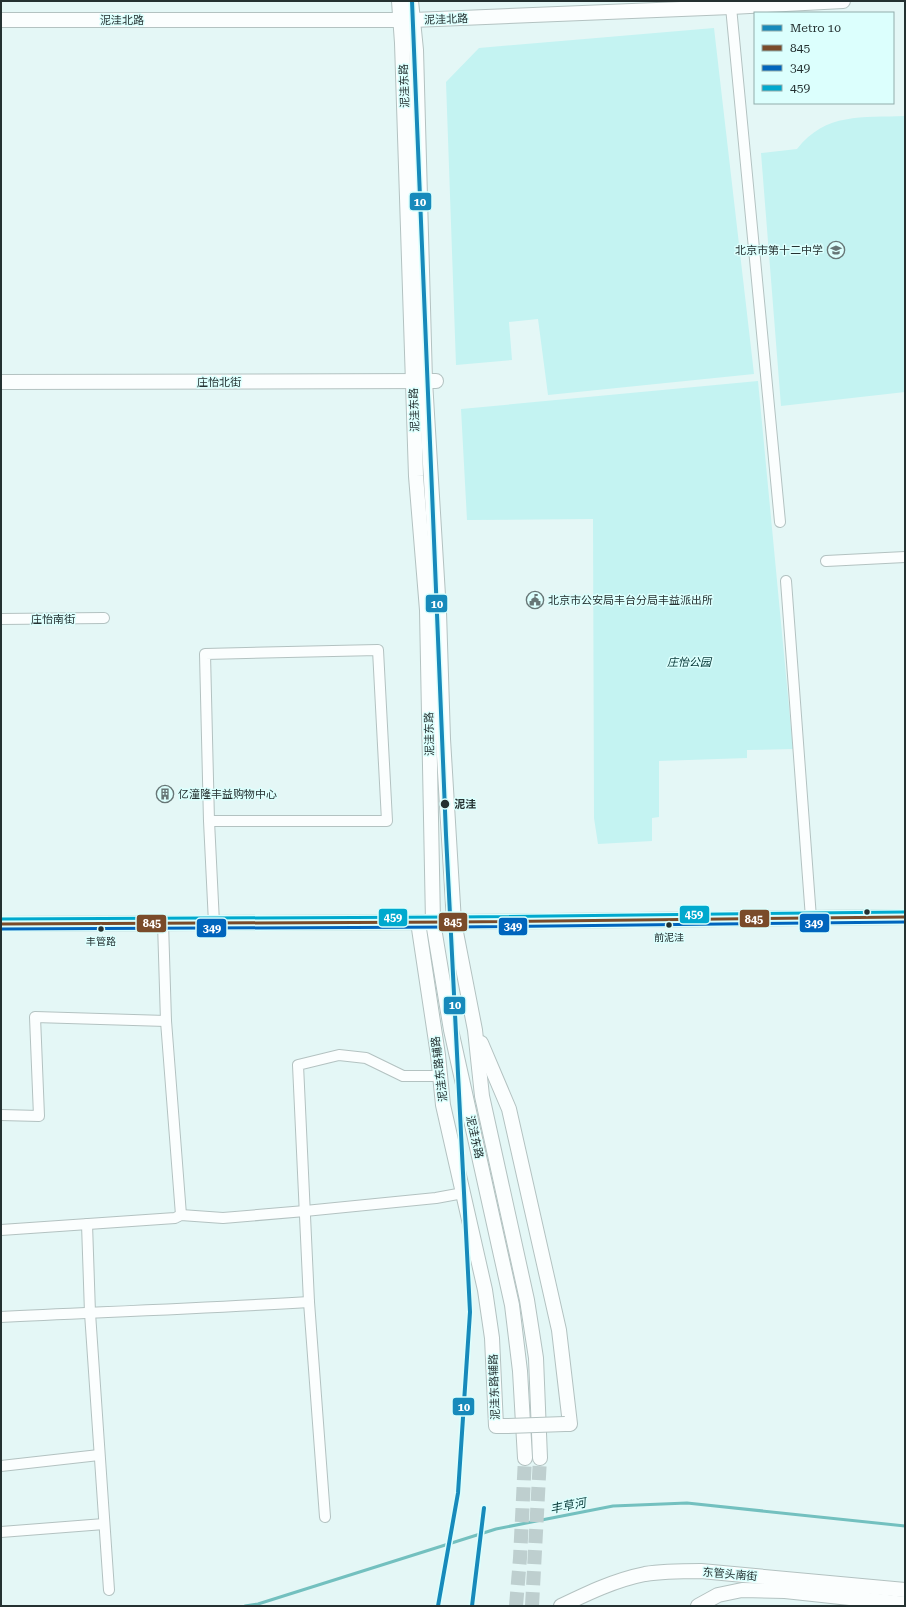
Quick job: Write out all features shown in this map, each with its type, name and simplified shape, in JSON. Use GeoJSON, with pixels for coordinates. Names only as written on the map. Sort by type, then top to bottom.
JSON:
{"type":"FeatureCollection","features":[{"type":"Feature","properties":{"kind":"main road","name":"泥洼东路"},"geometry":{"type":"LineString","coordinates":[[399,1],[407,20]]}},
{"type":"Feature","properties":{"kind":"main road","name":"泥洼东路"},"geometry":{"type":"LineString","coordinates":[[411,1],[407,20],[424,381],[439,612],[443,739],[455,925],[475,1030],[482,1096],[527,1300],[536,1358],[540,1458]]}},
{"type":"Feature","properties":{"kind":"main road","name":"泥洼北路"},"geometry":{"type":"LineString","coordinates":[[1,20],[407,20],[843,1]]}},
{"type":"Feature","properties":{"kind":"main road","name":"泥洼东路"},"geometry":{"type":"LineString","coordinates":[[424,381],[416,476],[427,610],[434,925],[451,1030],[512,1304],[520,1371],[525,1458]]}},
{"type":"Feature","properties":{"kind":"main road","name":"庄怡北街"},"geometry":{"type":"LineString","coordinates":[[1,382],[424,381]]}},
{"type":"Feature","properties":{"kind":"main road"},"geometry":{"type":"LineString","coordinates":[[455,925],[905,917]]}},
{"type":"Feature","properties":{"kind":"main road"},"geometry":{"type":"LineString","coordinates":[[1,924],[163,927],[214,923],[418,925]]}},
{"type":"Feature","properties":{"kind":"main road"},"geometry":{"type":"LineString","coordinates":[[1,932],[163,927],[418,925],[905,925]]}},
{"type":"Feature","properties":{"kind":"main road","name":"泥洼东路辅路"},"geometry":{"type":"LineString","coordinates":[[418,925],[438,1055],[440,1089],[485,1290],[492,1338],[496,1426],[570,1424],[559,1330],[509,1109],[475,1030]]}},
{"type":"Feature","properties":{"kind":"main road","name":"东管头南街"},"geometry":{"type":"LineString","coordinates":[[561,1606],[593,1590],[622,1580],[646,1574],[670,1572],[701,1571],[905,1590]]}},
{"type":"Feature","properties":{"kind":"main road","name":"东管头南街"},"geometry":{"type":"LineString","coordinates":[[698,1606],[718,1595],[742,1590],[785,1591],[905,1604]]}},
{"type":"Feature","properties":{"kind":"street"},"geometry":{"type":"LineString","coordinates":[[731,7],[780,522]]}},
{"type":"Feature","properties":{"kind":"street"},"geometry":{"type":"LineString","coordinates":[[826,561],[905,557]]}},
{"type":"Feature","properties":{"kind":"street"},"geometry":{"type":"LineString","coordinates":[[786,581],[811,918]]}},
{"type":"Feature","properties":{"kind":"street","name":"庄怡南街"},"geometry":{"type":"LineString","coordinates":[[1,619],[104,618]]}},
{"type":"Feature","properties":{"kind":"street"},"geometry":{"type":"LineString","coordinates":[[209,821],[387,821],[378,650],[205,654],[209,821],[214,923]]}},
{"type":"Feature","properties":{"kind":"street"},"geometry":{"type":"LineString","coordinates":[[163,927],[166,1021],[181,1216]]}},
{"type":"Feature","properties":{"kind":"street"},"geometry":{"type":"LineString","coordinates":[[1,1115],[39,1116],[35,1017],[166,1021]]}},
{"type":"Feature","properties":{"kind":"street"},"geometry":{"type":"LineString","coordinates":[[325,1517],[309,1302],[298,1065],[339,1055],[366,1058],[403,1076],[432,1076]]}},
{"type":"Feature","properties":{"kind":"street"},"geometry":{"type":"LineString","coordinates":[[1,1230],[176,1218],[181,1216],[222,1218],[436,1198],[463,1193]]}},
{"type":"Feature","properties":{"kind":"street"},"geometry":{"type":"LineString","coordinates":[[87,1224],[90,1313],[108,1590]]}},
{"type":"Feature","properties":{"kind":"street"},"geometry":{"type":"LineString","coordinates":[[1,1318],[309,1302]]}},
{"type":"Feature","properties":{"kind":"street"},"geometry":{"type":"LineString","coordinates":[[1,1466],[99,1455]]}},
{"type":"Feature","properties":{"kind":"street"},"geometry":{"type":"LineString","coordinates":[[1,1532],[104,1524]]}},
{"type":"Feature","properties":{"kind":"green space"},"geometry":{"type":"Polygon","coordinates":[[[714,28],[754,374],[548,395],[538,319],[509,322],[512,360],[456,365],[446,82],[479,48],[714,28]]]}},
{"type":"Feature","properties":{"kind":"green space","name":"北京市第十二中学"},"geometry":{"type":"Polygon","coordinates":[[[905,116],[905,392],[781,406],[761,153],[797,149],[808,137],[820,129],[846,119],[905,116]]]}},
{"type":"Feature","properties":{"kind":"green space","name":"庄怡公园"},"geometry":{"type":"Polygon","coordinates":[[[758,381],[793,749],[747,750],[747,758],[659,761],[659,817],[652,818],[652,841],[598,844],[594,818],[593,519],[467,520],[461,409],[758,381]]]}},
{"type":"Feature","properties":{"kind":"waterway","name":"丰草河"},"geometry":{"type":"LineString","coordinates":[[245,1606],[258,1604],[496,1529],[613,1506],[687,1503],[905,1526]]}},
{"type":"Feature","properties":{"kind":"tunnel"},"geometry":{"type":"LineString","coordinates":[[516,1606],[525,1458]]}},
{"type":"Feature","properties":{"kind":"tunnel"},"geometry":{"type":"LineString","coordinates":[[532,1606],[540,1458]]}},
{"type":"Feature","properties":{"kind":"metro line","name":"10"},"geometry":{"type":"LineString","coordinates":[[412,1],[446,835],[470,1312],[458,1493],[438,1606]]}},
{"type":"Feature","properties":{"kind":"metro line","name":"10"},"geometry":{"type":"LineString","coordinates":[[472,1606],[484,1508]]}},
{"type":"Feature","properties":{"kind":"transit line","name":"459"},"geometry":{"type":"LineString","coordinates":[[1,919],[454,917],[905,912]]}},
{"type":"Feature","properties":{"kind":"transit line","name":"845"},"geometry":{"type":"LineString","coordinates":[[1,924],[454,922],[905,917]]}},
{"type":"Feature","properties":{"kind":"transit line","name":"349"},"geometry":{"type":"LineString","coordinates":[[1,929],[454,927],[905,922]]}},
{"type":"Feature","properties":{"kind":"place","name":"北京市第十二中学"},"geometry":{"type":"Point","coordinates":[836,250]}},
{"type":"Feature","properties":{"kind":"place","name":"北京市公安局丰台分局丰益派出所"},"geometry":{"type":"Point","coordinates":[535,600]}},
{"type":"Feature","properties":{"kind":"place","name":"亿潼隆丰益购物中心"},"geometry":{"type":"Point","coordinates":[165,794]}},
{"type":"Feature","properties":{"kind":"place","name":"泥洼"},"geometry":{"type":"Point","coordinates":[445,804]}},
{"type":"Feature","properties":{"kind":"place","name":"前泥洼"},"geometry":{"type":"Point","coordinates":[669,925]}},
{"type":"Feature","properties":{"kind":"place","name":"丰管路"},"geometry":{"type":"Point","coordinates":[101,929]}}]}
